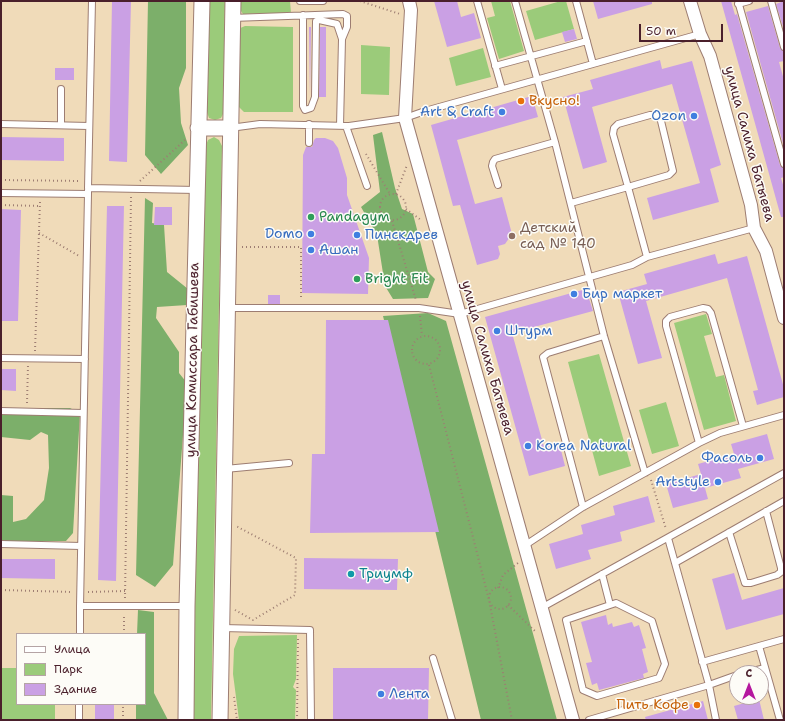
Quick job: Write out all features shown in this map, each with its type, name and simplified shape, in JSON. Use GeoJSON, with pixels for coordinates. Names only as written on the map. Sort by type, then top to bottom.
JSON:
{"type":"FeatureCollection","features":[{"type":"Feature","properties":{"kind":"street","name":"улица Комиссара Габишева"},"geometry":{"type":"LineString","coordinates":[[186,720],[187,606],[202,1]]}},
{"type":"Feature","properties":{"kind":"street"},"geometry":{"type":"LineString","coordinates":[[220,720],[233,1]]}},
{"type":"Feature","properties":{"kind":"street","name":"улица Салиха Батыева"},"geometry":{"type":"LineString","coordinates":[[409,1],[411,14],[405,118],[572,720]]}},
{"type":"Feature","properties":{"kind":"street","name":"улица Салиха Батыева"},"geometry":{"type":"LineString","coordinates":[[690,1],[700,34],[710,56],[751,205],[754,228],[766,251],[784,318]]}},
{"type":"Feature","properties":{"kind":"street"},"geometry":{"type":"LineString","coordinates":[[198,128],[230,128]]}},
{"type":"Feature","properties":{"kind":"lane"},"geometry":{"type":"LineString","coordinates":[[80,633],[92,1]]}},
{"type":"Feature","properties":{"kind":"lane"},"geometry":{"type":"LineString","coordinates":[[300,1],[323,1]]}},
{"type":"Feature","properties":{"kind":"lane"},"geometry":{"type":"LineString","coordinates":[[477,1],[502,89]]}},
{"type":"Feature","properties":{"kind":"lane"},"geometry":{"type":"LineString","coordinates":[[517,1],[530,56],[538,79],[591,277],[604,336],[645,474]]}},
{"type":"Feature","properties":{"kind":"lane"},"geometry":{"type":"LineString","coordinates":[[576,1],[593,64]]}},
{"type":"Feature","properties":{"kind":"lane"},"geometry":{"type":"LineString","coordinates":[[749,1],[738,2],[784,164]]}},
{"type":"Feature","properties":{"kind":"lane"},"geometry":{"type":"LineString","coordinates":[[771,1],[784,47]]}},
{"type":"Feature","properties":{"kind":"lane"},"geometry":{"type":"LineString","coordinates":[[232,18],[343,14],[347,16],[347,27],[342,39]]}},
{"type":"Feature","properties":{"kind":"lane"},"geometry":{"type":"LineString","coordinates":[[303,15],[303,106],[305,110],[311,108],[315,97],[316,21],[319,20],[337,24],[342,39],[343,126],[367,186]]}},
{"type":"Feature","properties":{"kind":"lane"},"geometry":{"type":"LineString","coordinates":[[230,128],[260,124],[343,126],[405,118],[502,89],[700,34]]}},
{"type":"Feature","properties":{"kind":"lane"},"geometry":{"type":"LineString","coordinates":[[495,66],[587,41]]}},
{"type":"Feature","properties":{"kind":"lane"},"geometry":{"type":"LineString","coordinates":[[60,89],[60,125]]}},
{"type":"Feature","properties":{"kind":"lane"},"geometry":{"type":"LineString","coordinates":[[571,203],[628,187],[669,175],[673,171],[658,115],[650,115],[618,124],[614,128],[613,134],[628,187],[647,257]]}},
{"type":"Feature","properties":{"kind":"lane"},"geometry":{"type":"LineString","coordinates":[[1,124],[89,126]]}},
{"type":"Feature","properties":{"kind":"lane"},"geometry":{"type":"LineString","coordinates":[[309,124],[309,143]]}},
{"type":"Feature","properties":{"kind":"lane"},"geometry":{"type":"LineString","coordinates":[[498,185],[492,166],[495,159],[555,142]]}},
{"type":"Feature","properties":{"kind":"lane"},"geometry":{"type":"LineString","coordinates":[[1,193],[40,194],[88,188],[197,190]]}},
{"type":"Feature","properties":{"kind":"lane"},"geometry":{"type":"LineString","coordinates":[[227,308],[418,308],[460,314],[632,265],[647,257],[754,228]]}},
{"type":"Feature","properties":{"kind":"lane"},"geometry":{"type":"LineString","coordinates":[[699,443],[666,326],[666,321],[670,317],[703,308],[708,309],[711,313],[743,426]]}},
{"type":"Feature","properties":{"kind":"lane"},"geometry":{"type":"LineString","coordinates":[[584,507],[543,357],[548,353],[604,336]]}},
{"type":"Feature","properties":{"kind":"lane"},"geometry":{"type":"LineString","coordinates":[[1,358],[85,359]]}},
{"type":"Feature","properties":{"kind":"lane"},"geometry":{"type":"LineString","coordinates":[[1,411],[83,413]]}},
{"type":"Feature","properties":{"kind":"lane"},"geometry":{"type":"LineString","coordinates":[[524,546],[584,507],[699,443],[720,433],[784,415]]}},
{"type":"Feature","properties":{"kind":"lane"},"geometry":{"type":"LineString","coordinates":[[224,469],[289,463]]}},
{"type":"Feature","properties":{"kind":"lane"},"geometry":{"type":"LineString","coordinates":[[541,608],[784,474]]}},
{"type":"Feature","properties":{"kind":"lane"},"geometry":{"type":"LineString","coordinates":[[675,563],[784,501]]}},
{"type":"Feature","properties":{"kind":"lane"},"geometry":{"type":"LineString","coordinates":[[729,532],[745,583],[778,575],[781,572],[781,568],[766,511]]}},
{"type":"Feature","properties":{"kind":"lane"},"geometry":{"type":"LineString","coordinates":[[668,538],[709,686],[716,720]]}},
{"type":"Feature","properties":{"kind":"lane"},"geometry":{"type":"LineString","coordinates":[[1,544],[81,546]]}},
{"type":"Feature","properties":{"kind":"lane"},"geometry":{"type":"LineString","coordinates":[[602,574],[610,605]]}},
{"type":"Feature","properties":{"kind":"lane"},"geometry":{"type":"LineString","coordinates":[[616,604],[652,621],[665,664],[659,678],[597,696],[583,690],[566,620],[610,605],[616,604]]}},
{"type":"Feature","properties":{"kind":"lane"},"geometry":{"type":"LineString","coordinates":[[80,606],[187,606]]}},
{"type":"Feature","properties":{"kind":"lane"},"geometry":{"type":"LineString","coordinates":[[222,628],[310,630],[311,720]]}},
{"type":"Feature","properties":{"kind":"lane"},"geometry":{"type":"LineString","coordinates":[[702,662],[784,639]]}},
{"type":"Feature","properties":{"kind":"lane"},"geometry":{"type":"LineString","coordinates":[[759,646],[764,665]]}},
{"type":"Feature","properties":{"kind":"lane"},"geometry":{"type":"LineString","coordinates":[[433,658],[452,720]]}},
{"type":"Feature","properties":{"kind":"lane"},"geometry":{"type":"LineString","coordinates":[[589,720],[709,686],[729,678]]}},
{"type":"Feature","properties":{"kind":"lane"},"geometry":{"type":"LineString","coordinates":[[769,682],[780,720]]}},
{"type":"Feature","properties":{"kind":"lane"},"geometry":{"type":"LineString","coordinates":[[79,705],[79,720]]}},
{"type":"Feature","properties":{"kind":"path"},"geometry":{"type":"LineString","coordinates":[[360,1],[396,14],[411,14]]}},
{"type":"Feature","properties":{"kind":"path"},"geometry":{"type":"LineString","coordinates":[[124,633],[131,189],[198,128]]}},
{"type":"Feature","properties":{"kind":"path"},"geometry":{"type":"LineString","coordinates":[[366,153],[390,194]]}},
{"type":"Feature","properties":{"kind":"path"},"geometry":{"type":"LineString","coordinates":[[396,194],[410,156],[415,155]]}},
{"type":"Feature","properties":{"kind":"path"},"geometry":{"type":"LineString","coordinates":[[1,180],[88,188]]}},
{"type":"Feature","properties":{"kind":"path"},"geometry":{"type":"LineString","coordinates":[[35,358],[40,194]]}},
{"type":"Feature","properties":{"kind":"path"},"geometry":{"type":"LineString","coordinates":[[392,221],[399,219],[404,215],[406,209],[405,202],[402,197],[396,194],[390,194],[384,197],[379,206],[383,216],[392,221],[418,308],[422,336]]}},
{"type":"Feature","properties":{"kind":"path"},"geometry":{"type":"LineString","coordinates":[[1,205],[40,206]]}},
{"type":"Feature","properties":{"kind":"path"},"geometry":{"type":"LineString","coordinates":[[39,233],[87,261]]}},
{"type":"Feature","properties":{"kind":"path"},"geometry":{"type":"LineString","coordinates":[[241,247],[301,247],[301,303]]}},
{"type":"Feature","properties":{"kind":"path"},"geometry":{"type":"LineString","coordinates":[[422,336],[433,338],[440,347],[438,358],[429,365],[418,363],[412,354],[414,343],[422,336]]}},
{"type":"Feature","properties":{"kind":"path"},"geometry":{"type":"LineString","coordinates":[[26,412],[28,358]]}},
{"type":"Feature","properties":{"kind":"path"},"geometry":{"type":"LineString","coordinates":[[429,365],[489,600],[512,720]]}},
{"type":"Feature","properties":{"kind":"path"},"geometry":{"type":"LineString","coordinates":[[645,474],[653,481],[668,538]]}},
{"type":"Feature","properties":{"kind":"path"},"geometry":{"type":"LineString","coordinates":[[231,524],[296,558],[295,595],[252,620]]}},
{"type":"Feature","properties":{"kind":"path"},"geometry":{"type":"LineString","coordinates":[[498,588],[506,590],[509,592],[510,596],[508,605],[501,609],[493,607],[489,600],[491,592],[498,588],[503,575],[520,561],[528,559]]}},
{"type":"Feature","properties":{"kind":"path"},"geometry":{"type":"LineString","coordinates":[[1,590],[80,592],[125,591]]}},
{"type":"Feature","properties":{"kind":"path"},"geometry":{"type":"LineString","coordinates":[[508,605],[536,632]]}},
{"type":"Feature","properties":{"kind":"path"},"geometry":{"type":"LineString","coordinates":[[297,720],[298,633]]}},
{"type":"Feature","properties":{"kind":"path"},"geometry":{"type":"LineString","coordinates":[[234,694],[237,720]]}},
{"type":"Feature","properties":{"kind":"path"},"geometry":{"type":"LineString","coordinates":[[123,720],[124,705]]}},
{"type":"Feature","properties":{"kind":"green space"},"geometry":{"type":"Polygon","coordinates":[[[148,1],[186,1],[186,68],[179,88],[181,123],[188,145],[161,174],[145,155],[148,1]]]}},
{"type":"Feature","properties":{"kind":"green space"},"geometry":{"type":"Polygon","coordinates":[[[208,1],[225,1],[223,114],[221,118],[215,120],[209,118],[207,112],[208,1]]]}},
{"type":"Feature","properties":{"kind":"green space"},"geometry":{"type":"Polygon","coordinates":[[[237,1],[290,1],[291,13],[243,14],[237,5],[237,1]]]}},
{"type":"Feature","properties":{"kind":"green space"},"geometry":{"type":"Polygon","coordinates":[[[491,1],[510,1],[524,51],[499,59],[487,18],[495,16],[491,1]]]}},
{"type":"Feature","properties":{"kind":"green space"},"geometry":{"type":"Polygon","coordinates":[[[561,1],[566,1],[574,29],[535,40],[526,11],[561,1]]]}},
{"type":"Feature","properties":{"kind":"green space"},"geometry":{"type":"Polygon","coordinates":[[[245,26],[293,27],[293,112],[244,112],[237,105],[238,29],[245,26]]]}},
{"type":"Feature","properties":{"kind":"green space"},"geometry":{"type":"Polygon","coordinates":[[[361,45],[390,47],[389,95],[361,94],[361,45]]]}},
{"type":"Feature","properties":{"kind":"green space"},"geometry":{"type":"Polygon","coordinates":[[[483,48],[491,77],[456,86],[449,58],[483,48]]]}},
{"type":"Feature","properties":{"kind":"green space"},"geometry":{"type":"Polygon","coordinates":[[[382,132],[395,188],[402,209],[413,214],[428,272],[435,279],[428,298],[393,299],[385,286],[377,235],[361,207],[380,192],[373,135],[382,132]]]}},
{"type":"Feature","properties":{"kind":"green space"},"geometry":{"type":"Polygon","coordinates":[[[214,137],[219,140],[222,146],[211,720],[192,720],[206,145],[208,140],[214,137]]]}},
{"type":"Feature","properties":{"kind":"green space"},"geometry":{"type":"Polygon","coordinates":[[[145,198],[153,203],[152,223],[164,225],[167,272],[188,289],[187,305],[157,307],[156,318],[179,352],[179,373],[187,383],[173,565],[155,587],[136,575],[145,198]]]}},
{"type":"Feature","properties":{"kind":"green space"},"geometry":{"type":"Polygon","coordinates":[[[428,313],[446,321],[557,720],[481,720],[383,316],[428,313]]]}},
{"type":"Feature","properties":{"kind":"green space"},"geometry":{"type":"Polygon","coordinates":[[[706,314],[712,334],[704,336],[716,377],[724,375],[736,421],[704,430],[674,323],[706,314]]]}},
{"type":"Feature","properties":{"kind":"green space"},"geometry":{"type":"Polygon","coordinates":[[[599,354],[631,466],[599,476],[568,362],[599,354]]]}},
{"type":"Feature","properties":{"kind":"green space"},"geometry":{"type":"Polygon","coordinates":[[[666,402],[679,446],[652,454],[639,410],[666,402]]]}},
{"type":"Feature","properties":{"kind":"green space"},"geometry":{"type":"Polygon","coordinates":[[[1,408],[70,408],[80,413],[73,533],[66,541],[1,541],[1,495],[13,496],[13,522],[26,519],[44,500],[49,468],[48,435],[41,432],[30,440],[1,437],[1,408]]]}},
{"type":"Feature","properties":{"kind":"green space"},"geometry":{"type":"Polygon","coordinates":[[[138,610],[154,612],[154,693],[168,720],[136,720],[136,705],[146,705],[146,633],[137,633],[138,610]]]}},
{"type":"Feature","properties":{"kind":"green space"},"geometry":{"type":"Polygon","coordinates":[[[297,635],[296,679],[293,687],[296,690],[295,720],[239,720],[233,674],[234,649],[239,636],[297,635]]]}},
{"type":"Feature","properties":{"kind":"green space"},"geometry":{"type":"Polygon","coordinates":[[[1,668],[16,668],[16,705],[55,705],[55,720],[1,720],[1,668]]]}},
{"type":"Feature","properties":{"kind":"building"},"geometry":{"type":"Polygon","coordinates":[[[112,1],[131,1],[127,162],[109,161],[112,1]]]}},
{"type":"Feature","properties":{"kind":"building"},"geometry":{"type":"Polygon","coordinates":[[[434,1],[457,1],[461,17],[474,13],[481,38],[447,47],[434,1]]]}},
{"type":"Feature","properties":{"kind":"building"},"geometry":{"type":"Polygon","coordinates":[[[593,1],[652,1],[652,4],[598,19],[593,1]]]}},
{"type":"Feature","properties":{"kind":"building"},"geometry":{"type":"Polygon","coordinates":[[[721,1],[731,1],[735,15],[737,14],[780,165],[784,168],[784,177],[781,178],[784,188],[784,217],[781,217],[721,1]]]}},
{"type":"Feature","properties":{"kind":"building"},"geometry":{"type":"Polygon","coordinates":[[[784,1],[784,30],[776,4],[784,1]]]}},
{"type":"Feature","properties":{"kind":"building"},"geometry":{"type":"Polygon","coordinates":[[[768,6],[780,48],[784,51],[784,61],[779,62],[784,80],[784,147],[746,12],[768,6]]]}},
{"type":"Feature","properties":{"kind":"building"},"geometry":{"type":"Polygon","coordinates":[[[309,27],[311,27],[310,97],[309,27]]]}},
{"type":"Feature","properties":{"kind":"building"},"geometry":{"type":"Polygon","coordinates":[[[320,27],[326,27],[326,97],[319,97],[320,27]]]}},
{"type":"Feature","properties":{"kind":"building"},"geometry":{"type":"Polygon","coordinates":[[[574,29],[577,39],[565,42],[562,32],[574,29]]]}},
{"type":"Feature","properties":{"kind":"building"},"geometry":{"type":"Polygon","coordinates":[[[660,60],[662,69],[692,61],[721,165],[710,169],[719,202],[653,220],[647,198],[700,183],[672,84],[592,107],[607,162],[583,169],[563,97],[593,89],[590,80],[660,60]]]}},
{"type":"Feature","properties":{"kind":"building"},"geometry":{"type":"Polygon","coordinates":[[[55,68],[74,68],[74,80],[55,80],[55,68]]]}},
{"type":"Feature","properties":{"kind":"building"},"geometry":{"type":"Polygon","coordinates":[[[532,96],[538,117],[457,140],[475,204],[502,197],[512,234],[505,244],[498,246],[500,254],[498,259],[477,265],[460,205],[453,206],[431,125],[532,96]]]}},
{"type":"Feature","properties":{"kind":"building"},"geometry":{"type":"Polygon","coordinates":[[[1,137],[64,138],[64,161],[1,160],[1,137]]]}},
{"type":"Feature","properties":{"kind":"building"},"geometry":{"type":"Polygon","coordinates":[[[316,138],[325,138],[333,141],[338,148],[347,178],[347,195],[369,258],[368,294],[302,293],[303,155],[306,147],[312,147],[316,138]]]}},
{"type":"Feature","properties":{"kind":"building"},"geometry":{"type":"Polygon","coordinates":[[[107,206],[124,206],[116,581],[98,580],[107,206]]]}},
{"type":"Feature","properties":{"kind":"building"},"geometry":{"type":"Polygon","coordinates":[[[155,207],[172,207],[172,225],[154,225],[155,207]]]}},
{"type":"Feature","properties":{"kind":"building"},"geometry":{"type":"Polygon","coordinates":[[[1,209],[21,210],[18,321],[1,321],[1,209]]]}},
{"type":"Feature","properties":{"kind":"building"},"geometry":{"type":"Polygon","coordinates":[[[715,254],[718,264],[747,256],[784,388],[784,397],[757,405],[753,391],[758,390],[727,278],[646,301],[662,358],[638,364],[618,292],[647,284],[644,274],[715,254]]]}},
{"type":"Feature","properties":{"kind":"building"},"geometry":{"type":"Polygon","coordinates":[[[586,289],[593,311],[512,333],[544,447],[559,442],[565,466],[529,476],[485,317],[586,289]]]}},
{"type":"Feature","properties":{"kind":"building"},"geometry":{"type":"Polygon","coordinates":[[[268,295],[280,295],[280,304],[268,304],[268,295]]]}},
{"type":"Feature","properties":{"kind":"building"},"geometry":{"type":"Polygon","coordinates":[[[326,320],[388,320],[439,532],[310,533],[312,454],[325,454],[326,320]]]}},
{"type":"Feature","properties":{"kind":"building"},"geometry":{"type":"Polygon","coordinates":[[[1,369],[16,369],[16,391],[1,390],[1,369]]]}},
{"type":"Feature","properties":{"kind":"building"},"geometry":{"type":"Polygon","coordinates":[[[767,434],[774,459],[738,469],[741,478],[705,488],[708,499],[673,508],[666,484],[701,474],[698,464],[734,454],[731,444],[767,434]]]}},
{"type":"Feature","properties":{"kind":"building"},"geometry":{"type":"Polygon","coordinates":[[[648,496],[655,522],[620,532],[622,541],[588,550],[591,559],[556,569],[549,544],[583,534],[581,525],[615,515],[613,506],[648,496]]]}},
{"type":"Feature","properties":{"kind":"building","name":"Триумф"},"geometry":{"type":"Polygon","coordinates":[[[304,558],[398,559],[397,590],[304,589],[304,558]]]}},
{"type":"Feature","properties":{"kind":"building"},"geometry":{"type":"Polygon","coordinates":[[[1,559],[55,559],[55,579],[1,578],[1,559]]]}},
{"type":"Feature","properties":{"kind":"building"},"geometry":{"type":"Polygon","coordinates":[[[734,573],[742,600],[784,588],[784,614],[726,630],[712,579],[734,573]]]}},
{"type":"Feature","properties":{"kind":"building"},"geometry":{"type":"Polygon","coordinates":[[[606,615],[608,625],[612,623],[613,627],[632,622],[634,627],[639,625],[646,648],[642,649],[648,672],[643,674],[644,678],[599,690],[597,683],[592,685],[586,663],[592,662],[581,622],[606,615]]]}},
{"type":"Feature","properties":{"kind":"building","name":"Лента"},"geometry":{"type":"Polygon","coordinates":[[[333,668],[429,668],[428,720],[333,720],[333,668]]]}},
{"type":"Feature","properties":{"kind":"building"},"geometry":{"type":"Polygon","coordinates":[[[703,701],[708,720],[646,720],[645,717],[703,701]]]}},
{"type":"Feature","properties":{"kind":"building"},"geometry":{"type":"Polygon","coordinates":[[[95,705],[114,705],[114,720],[95,720],[95,705]]]}},
{"type":"Feature","properties":{"kind":"building"},"geometry":{"type":"Polygon","coordinates":[[[760,705],[764,720],[738,720],[734,706],[760,705]]]}},
{"type":"Feature","properties":{"kind":"place","name":"Вкусно!"},"geometry":{"type":"Point","coordinates":[521,101]}},
{"type":"Feature","properties":{"kind":"place","name":"Art & Craft"},"geometry":{"type":"Point","coordinates":[502,112]}},
{"type":"Feature","properties":{"kind":"place","name":"Ozon"},"geometry":{"type":"Point","coordinates":[694,116]}},
{"type":"Feature","properties":{"kind":"place","name":"Pandagym"},"geometry":{"type":"Point","coordinates":[311,217]}},
{"type":"Feature","properties":{"kind":"place","name":"Domo"},"geometry":{"type":"Point","coordinates":[311,234]}},
{"type":"Feature","properties":{"kind":"place","name":"Пинскдрев"},"geometry":{"type":"Point","coordinates":[357,235]}},
{"type":"Feature","properties":{"kind":"place","name":"Детский сад № 140"},"geometry":{"type":"Point","coordinates":[512,236]}},
{"type":"Feature","properties":{"kind":"place","name":"Ашан"},"geometry":{"type":"Point","coordinates":[311,250]}},
{"type":"Feature","properties":{"kind":"place","name":"Bright Fit"},"geometry":{"type":"Point","coordinates":[357,279]}},
{"type":"Feature","properties":{"kind":"place","name":"Бир маркет"},"geometry":{"type":"Point","coordinates":[574,294]}},
{"type":"Feature","properties":{"kind":"place","name":"Штурм"},"geometry":{"type":"Point","coordinates":[497,331]}},
{"type":"Feature","properties":{"kind":"place","name":"Korea Natural"},"geometry":{"type":"Point","coordinates":[528,446]}},
{"type":"Feature","properties":{"kind":"place","name":"Фасоль"},"geometry":{"type":"Point","coordinates":[760,458]}},
{"type":"Feature","properties":{"kind":"place","name":"Artstyle"},"geometry":{"type":"Point","coordinates":[718,482]}},
{"type":"Feature","properties":{"kind":"place","name":"Триумф"},"geometry":{"type":"Point","coordinates":[351,574]}},
{"type":"Feature","properties":{"kind":"place","name":"Лента"},"geometry":{"type":"Point","coordinates":[381,694]}},
{"type":"Feature","properties":{"kind":"place","name":"Пить Кофе"},"geometry":{"type":"Point","coordinates":[697,705]}}]}
